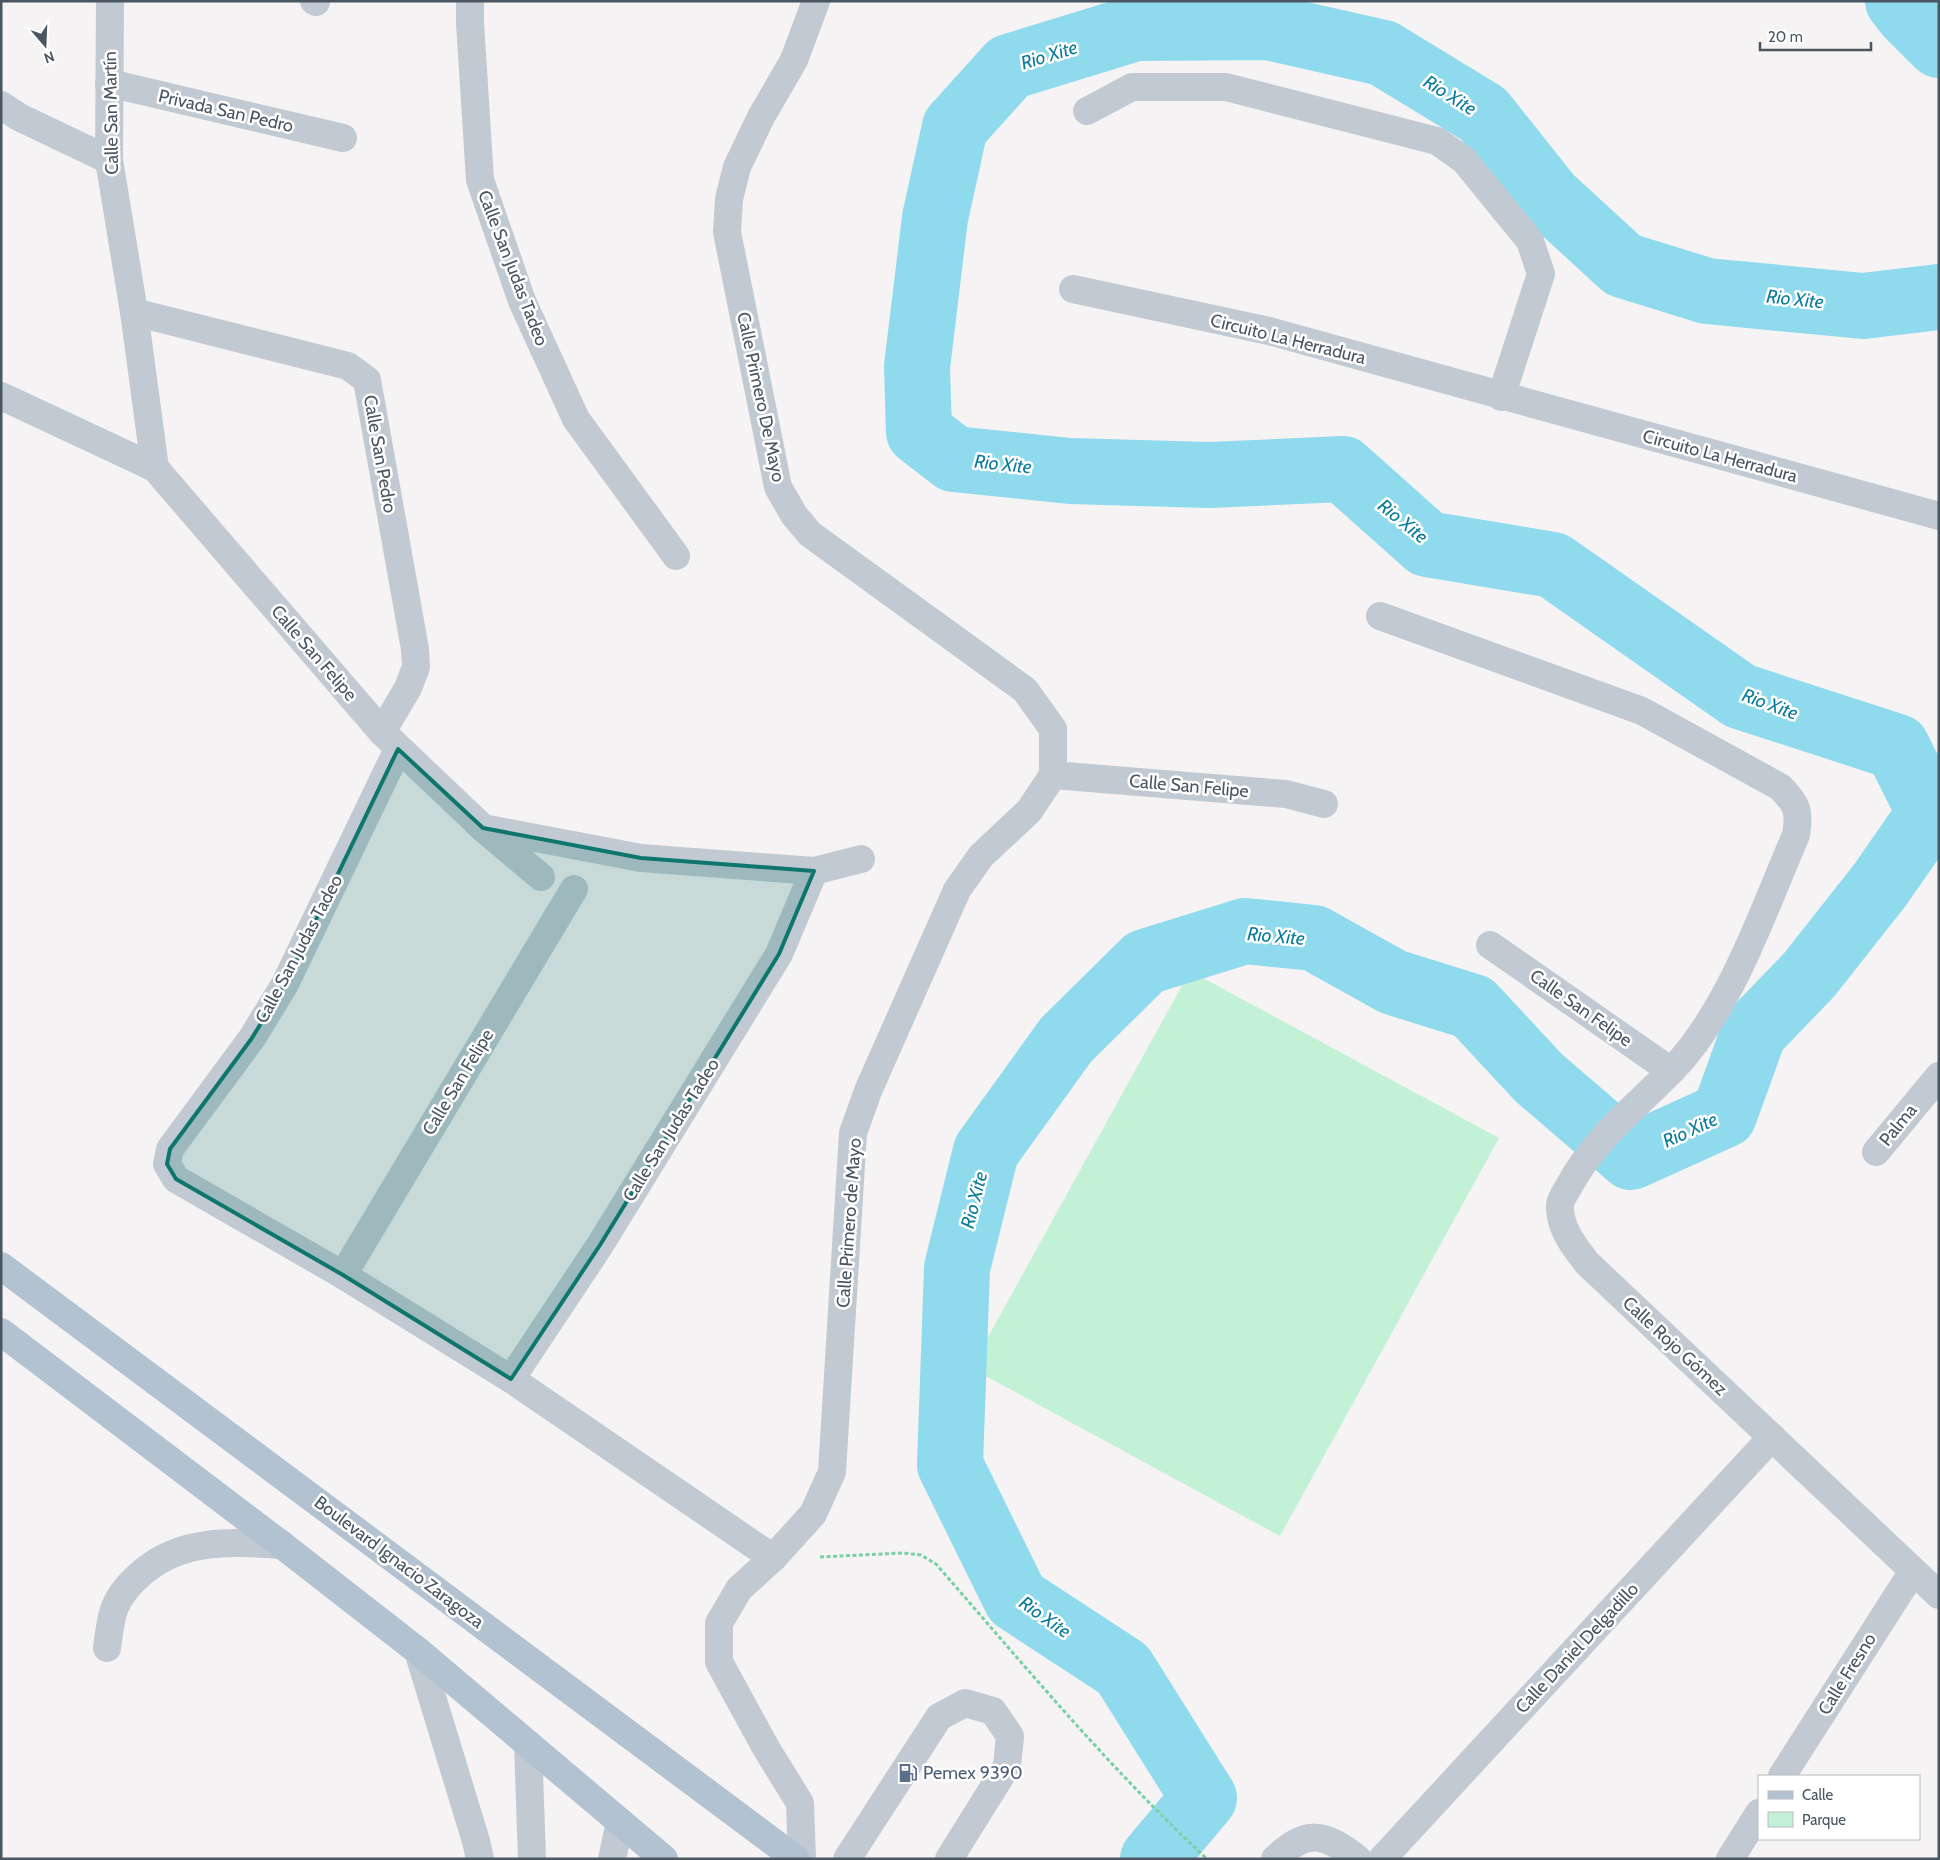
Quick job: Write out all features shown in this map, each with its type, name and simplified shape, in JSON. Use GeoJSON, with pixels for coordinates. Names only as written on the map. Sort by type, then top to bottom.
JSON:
{"type":"FeatureCollection","features":[{"type":"Feature","properties":{"kind":"main road","name":"Boulevard Ignacio Zaragoza"},"geometry":{"type":"LineString","coordinates":[[1,1266],[796,1859]]}},
{"type":"Feature","properties":{"kind":"main road"},"geometry":{"type":"LineString","coordinates":[[1,1332],[282,1544],[418,1651],[664,1859]]}},
{"type":"Feature","properties":{"kind":"street","name":"Calle San Martín"},"geometry":{"type":"LineString","coordinates":[[110,1],[109,160],[134,312]]}},
{"type":"Feature","properties":{"kind":"street","name":"Calle San Judas Tadeo"},"geometry":{"type":"LineString","coordinates":[[470,1],[480,180],[522,301],[576,419],[676,556]]}},
{"type":"Feature","properties":{"kind":"street","name":"Calle Primero De Mayo"},"geometry":{"type":"LineString","coordinates":[[816,1],[794,60],[761,117],[737,167],[729,199],[727,232],[778,487],[794,515],[810,534],[1025,690],[1053,729],[1053,775]]}},
{"type":"Feature","properties":{"kind":"street","name":"Privada San Pedro"},"geometry":{"type":"LineString","coordinates":[[109,83],[344,138]]}},
{"type":"Feature","properties":{"kind":"street"},"geometry":{"type":"LineString","coordinates":[[1087,111],[1132,87],[1226,87],[1437,141],[1464,160],[1530,241],[1540,274],[1501,397]]}},
{"type":"Feature","properties":{"kind":"street"},"geometry":{"type":"LineString","coordinates":[[1,105],[19,116],[109,160]]}},
{"type":"Feature","properties":{"kind":"street","name":"Circuito La Herradura"},"geometry":{"type":"LineString","coordinates":[[1073,289],[1269,331],[1501,397],[1784,472],[1939,516]]}},
{"type":"Feature","properties":{"kind":"street"},"geometry":{"type":"LineString","coordinates":[[134,312],[155,468]]}},
{"type":"Feature","properties":{"kind":"street","name":"Calle San Pedro"},"geometry":{"type":"LineString","coordinates":[[134,312],[348,366],[367,380],[416,658],[416,667],[390,740]]}},
{"type":"Feature","properties":{"kind":"street","name":"Calle San Felipe"},"geometry":{"type":"LineString","coordinates":[[1,396],[155,468],[390,740],[483,828],[541,877]]}},
{"type":"Feature","properties":{"kind":"street","name":"Calle Rojo Gómez"},"geometry":{"type":"LineString","coordinates":[[1380,616],[1642,711],[1780,787],[1793,800],[1799,817],[1796,835],[1734,976],[1714,1015],[1694,1046],[1671,1071],[1635,1103],[1578,1168],[1560,1204],[1566,1235],[1586,1263],[1939,1595]]}},
{"type":"Feature","properties":{"kind":"street","name":"Calle San Judas Tadeo"},"geometry":{"type":"LineString","coordinates":[[342,1275],[176,1179],[167,1164],[170,1149],[252,1038],[285,984],[390,740]]}},
{"type":"Feature","properties":{"kind":"street","name":"Calle San Felipe"},"geometry":{"type":"LineString","coordinates":[[1053,775],[1286,794],[1324,804]]}},
{"type":"Feature","properties":{"kind":"street","name":"Calle Primero de Mayo"},"geometry":{"type":"LineString","coordinates":[[802,1859],[800,1803],[766,1748],[719,1662],[720,1623],[739,1589],[773,1558],[813,1514],[832,1472],[853,1133],[865,1099],[957,890],[981,856],[1029,811],[1053,775]]}},
{"type":"Feature","properties":{"kind":"street"},"geometry":{"type":"LineString","coordinates":[[483,828],[641,858],[814,871],[861,859]]}},
{"type":"Feature","properties":{"kind":"street","name":"Calle San Judas Tadeo"},"geometry":{"type":"LineString","coordinates":[[511,1379],[600,1244],[779,954],[814,871]]}},
{"type":"Feature","properties":{"kind":"street","name":"Calle San Felipe"},"geometry":{"type":"LineString","coordinates":[[342,1275],[574,889]]}},
{"type":"Feature","properties":{"kind":"street","name":"Calle San Felipe"},"geometry":{"type":"LineString","coordinates":[[1490,945],[1671,1071]]}},
{"type":"Feature","properties":{"kind":"street","name":"Palma"},"geometry":{"type":"LineString","coordinates":[[1876,1152],[1939,1076]]}},
{"type":"Feature","properties":{"kind":"street"},"geometry":{"type":"LineString","coordinates":[[342,1275],[511,1379],[773,1558]]}},
{"type":"Feature","properties":{"kind":"street","name":"Calle Daniel Delgadillo"},"geometry":{"type":"LineString","coordinates":[[1382,1859],[1772,1437]]}},
{"type":"Feature","properties":{"kind":"street"},"geometry":{"type":"LineString","coordinates":[[107,1648],[115,1607],[130,1582],[159,1559],[195,1546],[230,1542],[282,1544]]}},
{"type":"Feature","properties":{"kind":"street","name":"Calle Fresno"},"geometry":{"type":"LineString","coordinates":[[1783,1775],[1913,1571]]}},
{"type":"Feature","properties":{"kind":"street"},"geometry":{"type":"LineString","coordinates":[[418,1651],[480,1859]]}},
{"type":"Feature","properties":{"kind":"street"},"geometry":{"type":"LineString","coordinates":[[847,1859],[939,1717],[965,1704],[993,1711],[1010,1736],[1007,1766],[949,1859]]}},
{"type":"Feature","properties":{"kind":"street"},"geometry":{"type":"LineString","coordinates":[[528,1744],[532,1859]]}},
{"type":"Feature","properties":{"kind":"street"},"geometry":{"type":"LineString","coordinates":[[1730,1859],[1758,1815]]}},
{"type":"Feature","properties":{"kind":"street"},"geometry":{"type":"LineString","coordinates":[[612,1859],[620,1822]]}},
{"type":"Feature","properties":{"kind":"street"},"geometry":{"type":"LineString","coordinates":[[1275,1859],[1288,1846],[1313,1836],[1337,1843],[1358,1859]]}},
{"type":"Feature","properties":{"kind":"path"},"geometry":{"type":"LineString","coordinates":[[773,1558],[903,1554],[921,1555],[936,1564],[1096,1747],[1169,1823],[1207,1859]]}},
{"type":"Feature","properties":{"kind":"highlighted area"},"geometry":{"type":"Polygon","coordinates":[[[398,749],[483,828],[641,858],[814,871],[779,954],[600,1245],[511,1379],[343,1275],[176,1179],[167,1164],[170,1149],[252,1038],[285,984],[398,749]]]}},
{"type":"Feature","properties":{"kind":"green space"},"geometry":{"type":"Polygon","coordinates":[[[1190,971],[1499,1138],[1280,1536],[971,1368],[1190,971]]]}},
{"type":"Feature","properties":{"kind":"waterway","name":"Rio Xite"},"geometry":{"type":"LineString","coordinates":[[1898,1],[1939,45]]}},
{"type":"Feature","properties":{"kind":"waterway","name":"Rio Xite"},"geometry":{"type":"LineString","coordinates":[[1153,1859],[1204,1798],[1123,1669],[1016,1599],[950,1465],[957,1268],[986,1151],[1066,1040],[1145,962],[1245,931],[1314,938],[1393,982],[1473,1007],[1539,1078],[1631,1157],[1724,1115],[1754,1032],[1809,975],[1880,885],[1930,813],[1897,747],[1740,696],[1553,565],[1427,544],[1343,469],[1209,475],[1070,471],[954,459],[919,432],[917,367],[935,218],[955,127],[1009,67],[1136,28],[1268,27],[1383,53],[1483,114],[1549,197],[1623,265],[1707,291],[1863,306],[1939,297]]}},
{"type":"Feature","properties":{"kind":"place","name":"Pemex 9390"},"geometry":{"type":"Point","coordinates":[908,1773]}}]}
